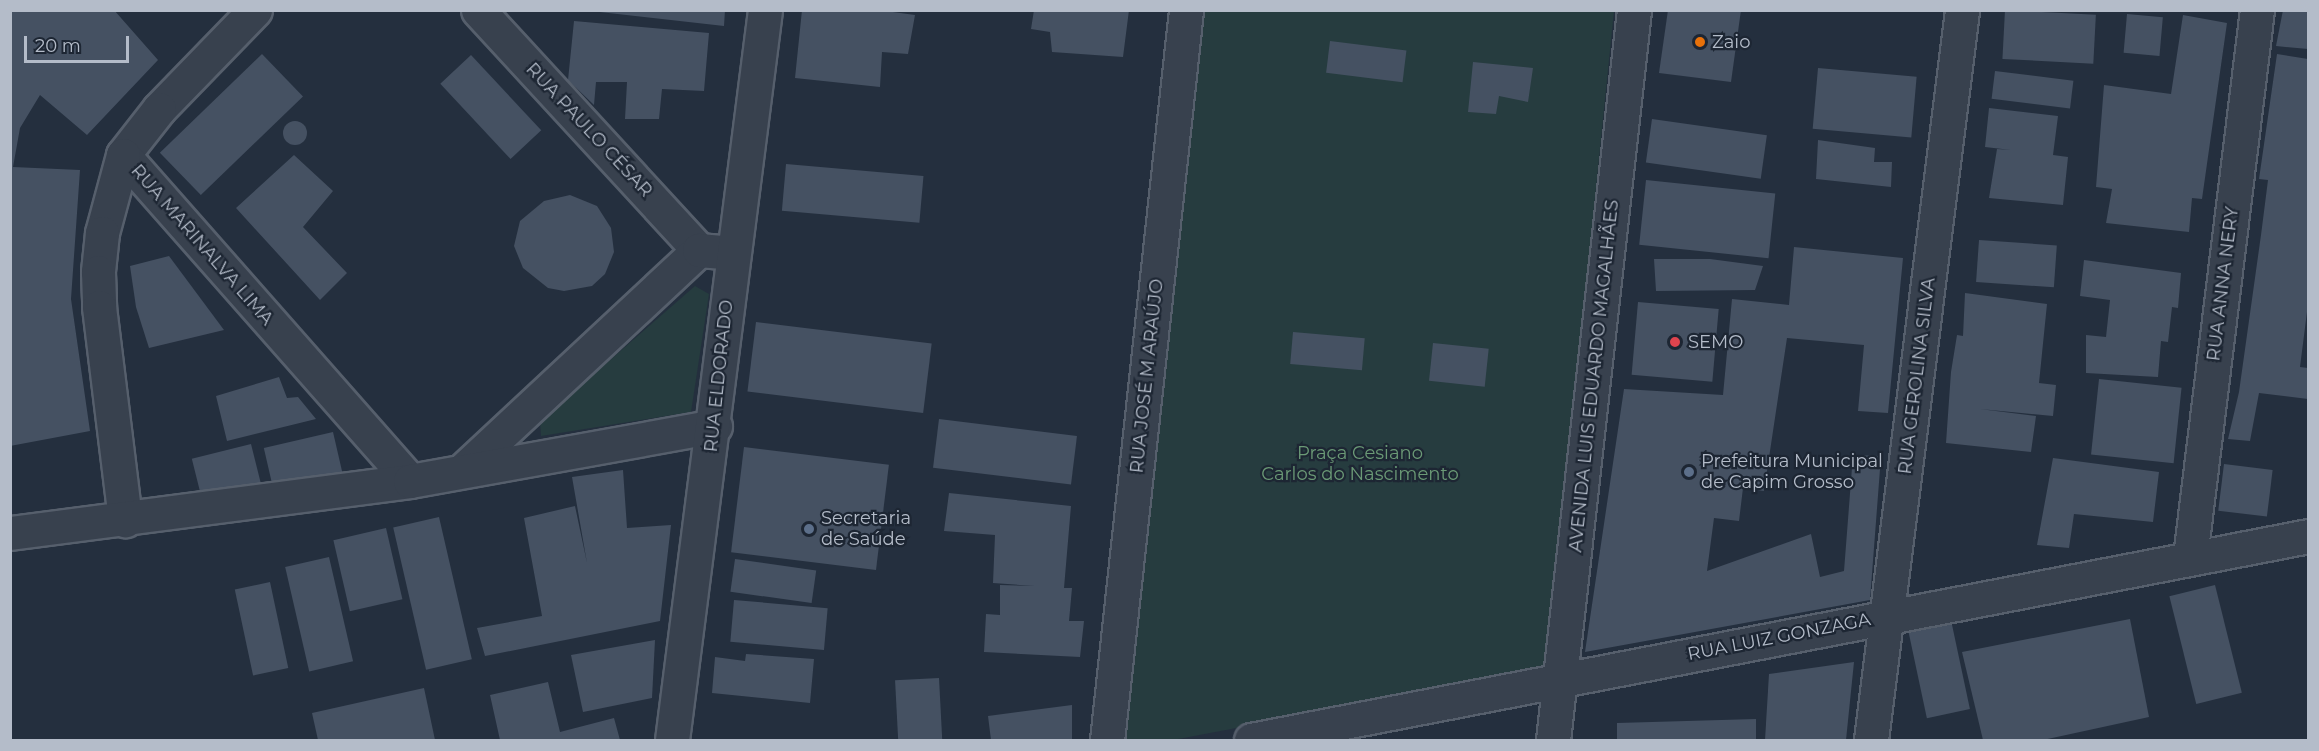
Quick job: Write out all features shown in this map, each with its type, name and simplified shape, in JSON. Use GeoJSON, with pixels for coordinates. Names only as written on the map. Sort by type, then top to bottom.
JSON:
{"type":"FeatureCollection","features":[{"type":"Feature","properties":{"kind":"street","name":"RUA MARINALVA LIMA"},"geometry":{"type":"LineString","coordinates":[[255,10],[159,109],[123,155],[411,481]]}},
{"type":"Feature","properties":{"kind":"street","name":"RUA PAULO CÉSAR"},"geometry":{"type":"LineString","coordinates":[[478,10],[699,250]]}},
{"type":"Feature","properties":{"kind":"street","name":"RUA ELDORADO"},"geometry":{"type":"LineString","coordinates":[[672,741],[715,426],[732,253],[765,10]]}},
{"type":"Feature","properties":{"kind":"street","name":"RUA JOSÉ M ARAÚJO"},"geometry":{"type":"LineString","coordinates":[[1107,741],[1186,10]]}},
{"type":"Feature","properties":{"kind":"street","name":"AVENIDA LUIS EDUARDO MAGALHÃES"},"geometry":{"type":"LineString","coordinates":[[1553,741],[1634,10]]}},
{"type":"Feature","properties":{"kind":"street","name":"RUA GEROLINA SILVA"},"geometry":{"type":"LineString","coordinates":[[1871,741],[1962,10]]}},
{"type":"Feature","properties":{"kind":"street","name":"RUA ANNA NERY"},"geometry":{"type":"LineString","coordinates":[[2190,557],[2257,10]]}},
{"type":"Feature","properties":{"kind":"street"},"geometry":{"type":"LineString","coordinates":[[123,155],[102,233],[98,272],[99,307],[125,520]]}},
{"type":"Feature","properties":{"kind":"street"},"geometry":{"type":"LineString","coordinates":[[465,468],[699,250],[732,253]]}},
{"type":"Feature","properties":{"kind":"street"},"geometry":{"type":"LineString","coordinates":[[10,533],[125,520],[411,481],[465,468],[715,426]]}},
{"type":"Feature","properties":{"kind":"street","name":"RUA LUIZ GONZAGA"},"geometry":{"type":"LineString","coordinates":[[1251,741],[2190,557],[2308,536]]}},
{"type":"Feature","properties":{"kind":"green space","name":"Praça Cesiano Carlos do Nascimento"},"geometry":{"type":"Polygon","coordinates":[[[1200,11],[1614,11],[1547,669],[1173,740],[1123,740],[1200,11]]]}},
{"type":"Feature","properties":{"kind":"green space"},"geometry":{"type":"Polygon","coordinates":[[[695,286],[709,294],[691,412],[541,436],[540,421],[695,286]]]}},
{"type":"Feature","properties":{"kind":"building"},"geometry":{"type":"Polygon","coordinates":[[[10,10],[114,10],[158,60],[87,135],[40,95],[20,128],[13,167],[80,170],[71,299],[90,431],[10,446],[10,10]]]}},
{"type":"Feature","properties":{"kind":"building"},"geometry":{"type":"Polygon","coordinates":[[[582,10],[725,10],[724,26],[582,10]]]}},
{"type":"Feature","properties":{"kind":"building"},"geometry":{"type":"Polygon","coordinates":[[[802,10],[878,10],[915,15],[908,54],[882,52],[880,87],[795,78],[802,10]]]}},
{"type":"Feature","properties":{"kind":"building"},"geometry":{"type":"Polygon","coordinates":[[[1034,10],[1129,10],[1123,57],[1052,52],[1050,32],[1031,29],[1034,10]]]}},
{"type":"Feature","properties":{"kind":"building","name":"Zaio"},"geometry":{"type":"Polygon","coordinates":[[[1668,10],[1741,10],[1731,82],[1659,73],[1668,10]]]}},
{"type":"Feature","properties":{"kind":"building"},"geometry":{"type":"Polygon","coordinates":[[[2005,10],[2096,15],[2093,64],[2002,59],[2005,10]]]}},
{"type":"Feature","properties":{"kind":"building"},"geometry":{"type":"Polygon","coordinates":[[[2283,10],[2308,12],[2308,49],[2276,46],[2283,10]]]}},
{"type":"Feature","properties":{"kind":"building"},"geometry":{"type":"Polygon","coordinates":[[[2127,14],[2163,17],[2159,56],[2124,53],[2127,14]]]}},
{"type":"Feature","properties":{"kind":"building"},"geometry":{"type":"Polygon","coordinates":[[[2183,15],[2227,23],[2202,199],[2192,198],[2189,232],[2106,223],[2112,189],[2096,187],[2104,85],[2171,94],[2183,15]]]}},
{"type":"Feature","properties":{"kind":"building"},"geometry":{"type":"Polygon","coordinates":[[[574,21],[709,33],[704,91],[662,89],[659,119],[625,119],[627,82],[596,82],[594,105],[568,80],[574,21]]]}},
{"type":"Feature","properties":{"kind":"building"},"geometry":{"type":"Polygon","coordinates":[[[1330,41],[1406,50],[1403,82],[1326,73],[1330,41]]]}},
{"type":"Feature","properties":{"kind":"building"},"geometry":{"type":"Polygon","coordinates":[[[262,54],[303,96],[201,195],[160,153],[262,54]]]}},
{"type":"Feature","properties":{"kind":"building"},"geometry":{"type":"Polygon","coordinates":[[[2277,54],[2308,59],[2308,304],[2300,367],[2308,368],[2308,399],[2259,393],[2250,441],[2228,439],[2239,392],[2268,180],[2259,179],[2277,54]]]}},
{"type":"Feature","properties":{"kind":"building"},"geometry":{"type":"Polygon","coordinates":[[[471,55],[541,130],[511,159],[440,84],[471,55]]]}},
{"type":"Feature","properties":{"kind":"building"},"geometry":{"type":"Polygon","coordinates":[[[1473,62],[1533,68],[1528,102],[1499,96],[1496,114],[1468,112],[1473,62]]]}},
{"type":"Feature","properties":{"kind":"building"},"geometry":{"type":"Polygon","coordinates":[[[1818,68],[1917,77],[1911,137],[1813,129],[1818,68]]]}},
{"type":"Feature","properties":{"kind":"building"},"geometry":{"type":"Polygon","coordinates":[[[1995,71],[2073,81],[2070,108],[1992,99],[1995,71]]]}},
{"type":"Feature","properties":{"kind":"building"},"geometry":{"type":"Polygon","coordinates":[[[1989,108],[2058,116],[2053,155],[2068,157],[2063,205],[1989,198],[1997,149],[2011,150],[1985,147],[1989,108]]]}},
{"type":"Feature","properties":{"kind":"building"},"geometry":{"type":"Polygon","coordinates":[[[1652,119],[1767,135],[1761,179],[1646,163],[1652,119]]]}},
{"type":"Feature","properties":{"kind":"building"},"geometry":{"type":"Polygon","coordinates":[[[290,121],[300,121],[307,128],[307,138],[300,145],[290,145],[283,138],[283,128],[290,121]]]}},
{"type":"Feature","properties":{"kind":"building"},"geometry":{"type":"Polygon","coordinates":[[[1818,140],[1875,148],[1874,162],[1892,162],[1891,187],[1816,179],[1818,140]]]}},
{"type":"Feature","properties":{"kind":"building"},"geometry":{"type":"Polygon","coordinates":[[[294,155],[333,191],[303,227],[347,273],[320,300],[236,208],[294,155]]]}},
{"type":"Feature","properties":{"kind":"building"},"geometry":{"type":"Polygon","coordinates":[[[786,164],[923,176],[919,223],[782,211],[786,164]]]}},
{"type":"Feature","properties":{"kind":"building"},"geometry":{"type":"Polygon","coordinates":[[[1646,180],[1775,194],[1768,258],[1639,245],[1646,180]]]}},
{"type":"Feature","properties":{"kind":"building"},"geometry":{"type":"Polygon","coordinates":[[[570,195],[597,206],[611,228],[614,252],[605,274],[592,286],[564,291],[548,288],[523,268],[514,246],[520,221],[544,201],[570,195]]]}},
{"type":"Feature","properties":{"kind":"building"},"geometry":{"type":"Polygon","coordinates":[[[1979,240],[2057,245],[2054,287],[1976,282],[1979,240]]]}},
{"type":"Feature","properties":{"kind":"building","name":"Prefeitura Municipal de Capim Grosso"},"geometry":{"type":"Polygon","coordinates":[[[1794,247],[1903,258],[1888,413],[1858,411],[1864,345],[1787,338],[1764,491],[1743,488],[1739,521],[1714,518],[1707,571],[1811,534],[1820,577],[1844,571],[1853,455],[1881,456],[1870,600],[1585,652],[1624,389],[1723,395],[1732,299],[1789,305],[1794,247]]]}},
{"type":"Feature","properties":{"kind":"building"},"geometry":{"type":"Polygon","coordinates":[[[169,256],[224,330],[149,348],[136,307],[130,266],[169,256]]]}},
{"type":"Feature","properties":{"kind":"building"},"geometry":{"type":"Polygon","coordinates":[[[1654,259],[1710,259],[1763,266],[1755,290],[1656,291],[1654,259]]]}},
{"type":"Feature","properties":{"kind":"building"},"geometry":{"type":"Polygon","coordinates":[[[2084,260],[2181,273],[2178,308],[2172,307],[2168,342],[2161,341],[2158,377],[2086,373],[2086,335],[2106,337],[2110,300],[2080,296],[2084,260]]]}},
{"type":"Feature","properties":{"kind":"building"},"geometry":{"type":"Polygon","coordinates":[[[1965,293],[2047,304],[2039,383],[2056,385],[2053,416],[1980,409],[2036,416],[2031,452],[1946,443],[1951,372],[1957,335],[1963,336],[1965,293]]]}},
{"type":"Feature","properties":{"kind":"building","name":"SEMO"},"geometry":{"type":"Polygon","coordinates":[[[1638,302],[1719,309],[1712,382],[1632,375],[1638,302]]]}},
{"type":"Feature","properties":{"kind":"building"},"geometry":{"type":"Polygon","coordinates":[[[756,322],[932,344],[923,413],[747,391],[756,322]]]}},
{"type":"Feature","properties":{"kind":"building"},"geometry":{"type":"Polygon","coordinates":[[[1293,332],[1365,338],[1362,370],[1290,364],[1293,332]]]}},
{"type":"Feature","properties":{"kind":"building"},"geometry":{"type":"Polygon","coordinates":[[[1433,343],[1489,349],[1485,387],[1429,381],[1433,343]]]}},
{"type":"Feature","properties":{"kind":"building"},"geometry":{"type":"Polygon","coordinates":[[[279,377],[287,398],[298,397],[316,419],[227,441],[216,396],[279,377]]]}},
{"type":"Feature","properties":{"kind":"building"},"geometry":{"type":"Polygon","coordinates":[[[2099,379],[2182,388],[2174,463],[2091,455],[2099,379]]]}},
{"type":"Feature","properties":{"kind":"building"},"geometry":{"type":"Polygon","coordinates":[[[939,419],[1077,436],[1071,485],[933,468],[939,419]]]}},
{"type":"Feature","properties":{"kind":"building"},"geometry":{"type":"Polygon","coordinates":[[[333,432],[342,472],[273,488],[264,448],[333,432]]]}},
{"type":"Feature","properties":{"kind":"building"},"geometry":{"type":"Polygon","coordinates":[[[251,444],[261,484],[202,499],[192,459],[251,444]]]}},
{"type":"Feature","properties":{"kind":"building"},"geometry":{"type":"Polygon","coordinates":[[[744,447],[889,465],[876,570],[731,552],[744,447]]]}},
{"type":"Feature","properties":{"kind":"building"},"geometry":{"type":"Polygon","coordinates":[[[2053,458],[2159,472],[2153,522],[2074,514],[2069,548],[2037,545],[2053,458]]]}},
{"type":"Feature","properties":{"kind":"building"},"geometry":{"type":"Polygon","coordinates":[[[2224,464],[2273,470],[2267,517],[2218,511],[2224,464]]]}},
{"type":"Feature","properties":{"kind":"building"},"geometry":{"type":"Polygon","coordinates":[[[623,470],[627,528],[671,525],[660,621],[485,656],[477,628],[542,616],[524,518],[575,506],[587,563],[572,477],[623,470]]]}},
{"type":"Feature","properties":{"kind":"building"},"geometry":{"type":"Polygon","coordinates":[[[949,493],[1071,506],[1064,588],[1072,588],[1069,621],[1084,621],[1080,657],[984,652],[986,614],[1000,615],[1000,585],[1035,586],[993,583],[995,535],[944,531],[949,493]]]}},
{"type":"Feature","properties":{"kind":"building"},"geometry":{"type":"Polygon","coordinates":[[[439,517],[472,659],[426,670],[393,528],[439,517]]]}},
{"type":"Feature","properties":{"kind":"building"},"geometry":{"type":"Polygon","coordinates":[[[386,528],[402,599],[350,611],[333,540],[386,528]]]}},
{"type":"Feature","properties":{"kind":"building"},"geometry":{"type":"Polygon","coordinates":[[[329,557],[353,661],[309,671],[285,567],[329,557]]]}},
{"type":"Feature","properties":{"kind":"building"},"geometry":{"type":"Polygon","coordinates":[[[735,559],[816,570],[812,603],[730,592],[735,559]]]}},
{"type":"Feature","properties":{"kind":"building"},"geometry":{"type":"Polygon","coordinates":[[[270,582],[288,668],[253,676],[235,589],[270,582]]]}},
{"type":"Feature","properties":{"kind":"building"},"geometry":{"type":"Polygon","coordinates":[[[2215,585],[2242,693],[2196,704],[2169,596],[2215,585]]]}},
{"type":"Feature","properties":{"kind":"building"},"geometry":{"type":"Polygon","coordinates":[[[734,600],[828,608],[824,650],[730,642],[734,600]]]}},
{"type":"Feature","properties":{"kind":"building"},"geometry":{"type":"Polygon","coordinates":[[[2130,619],[2149,717],[2043,740],[1983,740],[1962,652],[2130,619]]]}},
{"type":"Feature","properties":{"kind":"building"},"geometry":{"type":"Polygon","coordinates":[[[1951,620],[1970,709],[1927,718],[1908,629],[1951,620]]]}},
{"type":"Feature","properties":{"kind":"building"},"geometry":{"type":"Polygon","coordinates":[[[655,640],[652,698],[583,712],[571,655],[655,640]]]}},
{"type":"Feature","properties":{"kind":"building"},"geometry":{"type":"Polygon","coordinates":[[[746,654],[814,659],[810,703],[712,693],[715,657],[745,661],[746,654]]]}},
{"type":"Feature","properties":{"kind":"building"},"geometry":{"type":"Polygon","coordinates":[[[1854,662],[1846,740],[1765,740],[1769,674],[1854,662]]]}},
{"type":"Feature","properties":{"kind":"building"},"geometry":{"type":"Polygon","coordinates":[[[939,678],[942,740],[898,740],[895,680],[939,678]]]}},
{"type":"Feature","properties":{"kind":"building"},"geometry":{"type":"Polygon","coordinates":[[[548,682],[560,732],[614,718],[620,740],[500,740],[490,695],[548,682]]]}},
{"type":"Feature","properties":{"kind":"building"},"geometry":{"type":"Polygon","coordinates":[[[424,688],[435,740],[318,740],[312,713],[424,688]]]}},
{"type":"Feature","properties":{"kind":"building"},"geometry":{"type":"Polygon","coordinates":[[[1072,705],[1072,740],[991,740],[988,716],[1072,705]]]}},
{"type":"Feature","properties":{"kind":"building"},"geometry":{"type":"Polygon","coordinates":[[[1756,719],[1756,740],[1617,740],[1617,723],[1756,719]]]}},
{"type":"Feature","properties":{"kind":"place","name":"Zaio"},"geometry":{"type":"Point","coordinates":[1700,42]}},
{"type":"Feature","properties":{"kind":"place","name":"SEMO"},"geometry":{"type":"Point","coordinates":[1675,342]}},
{"type":"Feature","properties":{"kind":"place","name":"Prefeitura Municipal de Capim Grosso"},"geometry":{"type":"Point","coordinates":[1689,472]}},
{"type":"Feature","properties":{"kind":"place","name":"Secretaria de Saúde"},"geometry":{"type":"Point","coordinates":[809,529]}}]}
